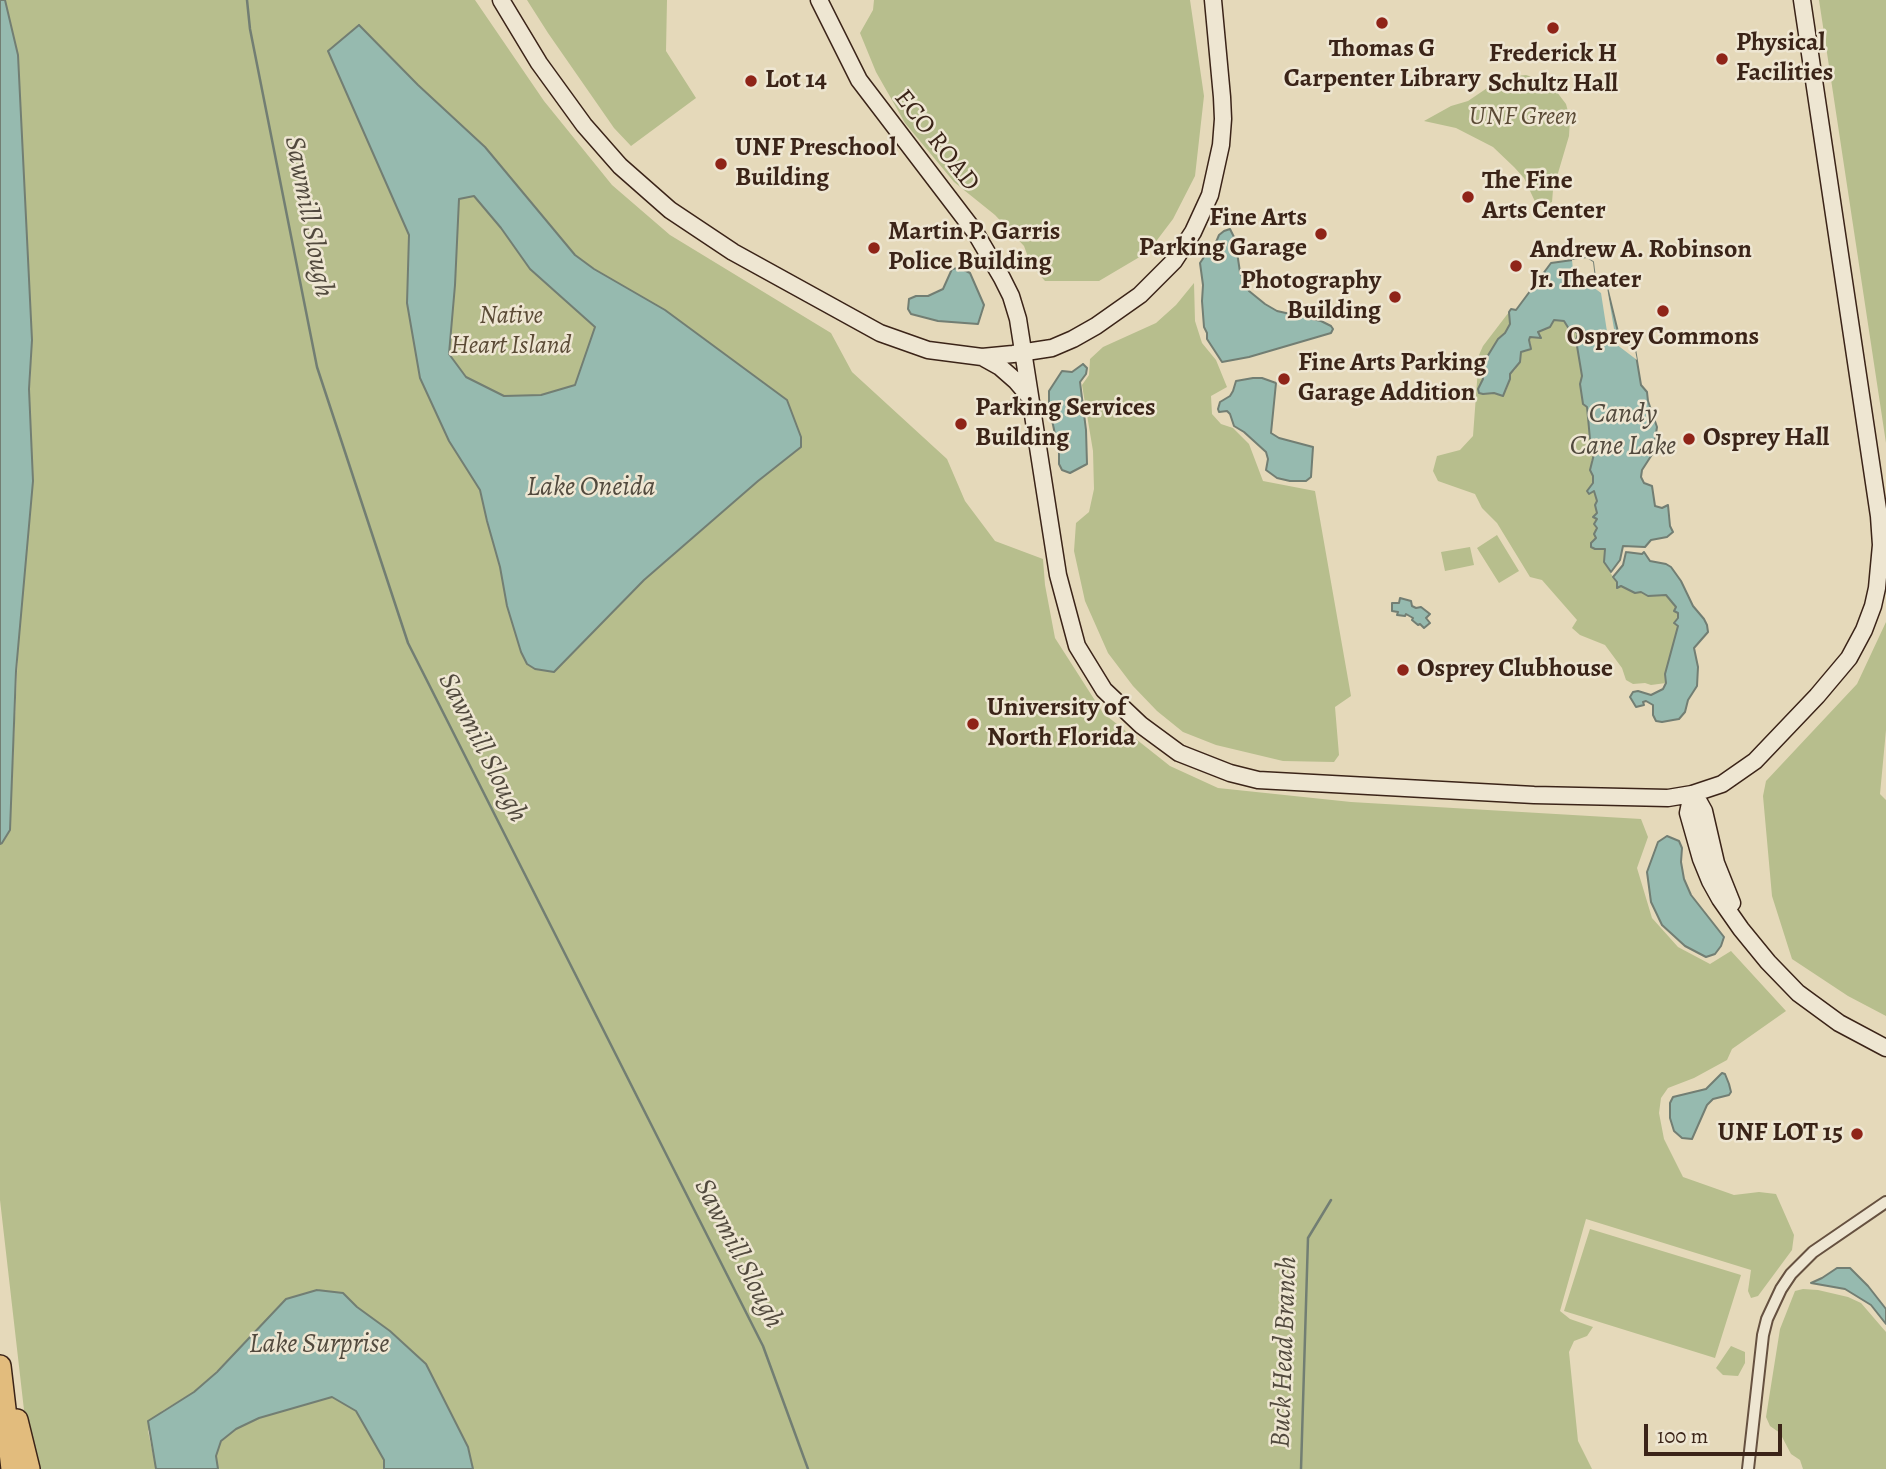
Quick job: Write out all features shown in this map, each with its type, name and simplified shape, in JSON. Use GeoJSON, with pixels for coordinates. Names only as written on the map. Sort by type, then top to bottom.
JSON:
{"type":"FeatureCollection","features":[{"type":"Feature","properties":{"kind":"highway"},"geometry":{"type":"LineString","coordinates":[[0,1366],[12,1469]]}},
{"type":"Feature","properties":{"kind":"highway"},"geometry":{"type":"LineString","coordinates":[[3,1389],[15,1412],[29,1469]]}},
{"type":"Feature","properties":{"kind":"street"},"geometry":{"type":"LineString","coordinates":[[499,0],[559,93],[604,149],[651,194],[697,229],[733,252],[880,333],[928,350],[982,357],[1052,348],[1096,326],[1140,295],[1174,261],[1193,232],[1210,195],[1221,145],[1222,97],[1213,0]]}},
{"type":"Feature","properties":{"kind":"street","name":"ECO ROAD"},"geometry":{"type":"LineString","coordinates":[[819,0],[859,80],[938,182],[987,251],[1011,296],[1018,319],[1058,575],[1077,646],[1104,691],[1141,725],[1180,753],[1230,773],[1258,780],[1548,796],[1668,798],[1723,784],[1755,761],[1849,658],[1873,606],[1880,571],[1879,516],[1802,0]]}},
{"type":"Feature","properties":{"kind":"street"},"geometry":{"type":"LineString","coordinates":[[982,357],[1000,367],[1028,395]]}},
{"type":"Feature","properties":{"kind":"street"},"geometry":{"type":"LineString","coordinates":[[1692,794],[1704,811],[1716,863],[1741,929],[1798,993],[1839,1023],[1886,1048]]}},
{"type":"Feature","properties":{"kind":"street"},"geometry":{"type":"LineString","coordinates":[[1748,1469],[1763,1335],[1773,1303],[1786,1281],[1813,1252],[1886,1202]]}},
{"type":"Feature","properties":{"kind":"green space"},"geometry":{"type":"Polygon","coordinates":[[[5,0],[475,0],[544,101],[612,185],[670,235],[831,333],[852,372],[947,459],[965,501],[995,541],[1043,559],[1055,638],[1103,713],[1170,766],[1218,788],[1351,802],[1641,819],[1648,837],[1637,868],[1652,918],[1678,947],[1710,964],[1731,951],[1786,1011],[1732,1049],[1727,1060],[1694,1078],[1668,1088],[1661,1098],[1659,1113],[1664,1139],[1683,1177],[1734,1195],[1759,1192],[1776,1194],[1794,1235],[1792,1250],[1758,1296],[1751,1298],[1748,1291],[1751,1270],[1586,1219],[1560,1311],[1570,1319],[1593,1327],[1587,1336],[1574,1341],[1569,1352],[1578,1441],[1592,1469],[473,1469],[468,1447],[426,1364],[391,1331],[357,1307],[343,1293],[237,1352],[194,1392],[162,1411],[148,1431],[156,1469],[34,1469],[24,1410],[0,1200],[0,844],[10,830],[32,340],[18,55],[5,0]],[[359,25],[328,51],[409,235],[407,303],[420,378],[449,441],[480,490],[507,606],[554,671],[644,580],[801,447],[801,437],[787,400],[665,310],[575,255],[485,147],[359,25]]]}},
{"type":"Feature","properties":{"kind":"green space"},"geometry":{"type":"Polygon","coordinates":[[[527,0],[667,0],[666,51],[696,98],[631,146],[614,128],[527,0]]]}},
{"type":"Feature","properties":{"kind":"green space"},"geometry":{"type":"Polygon","coordinates":[[[874,0],[1190,0],[1204,96],[1195,176],[1173,219],[1148,252],[1099,281],[1045,281],[1031,265],[1024,246],[995,215],[954,182],[905,123],[876,72],[860,33],[873,10],[874,0]]]}},
{"type":"Feature","properties":{"kind":"green space"},"geometry":{"type":"Polygon","coordinates":[[[1819,0],[1886,0],[1886,443],[1819,0]]]}},
{"type":"Feature","properties":{"kind":"green space","name":"UNF Green"},"geometry":{"type":"Polygon","coordinates":[[[1526,75],[1550,83],[1566,104],[1570,119],[1569,136],[1552,202],[1538,208],[1524,178],[1493,147],[1456,128],[1424,121],[1451,106],[1468,101],[1499,80],[1526,75]]]}},
{"type":"Feature","properties":{"kind":"green space","name":"Native Heart Island"},"geometry":{"type":"Polygon","coordinates":[[[474,196],[569,303],[595,327],[575,385],[541,395],[504,396],[466,377],[449,354],[459,199],[474,196]]]}},
{"type":"Feature","properties":{"kind":"green space"},"geometry":{"type":"Polygon","coordinates":[[[1194,283],[1195,321],[1202,343],[1216,360],[1227,387],[1211,396],[1212,414],[1221,424],[1233,428],[1249,444],[1263,481],[1315,491],[1351,696],[1335,707],[1339,755],[1334,762],[1283,761],[1216,745],[1183,732],[1157,711],[1133,686],[1108,653],[1085,601],[1074,551],[1076,523],[1089,512],[1094,489],[1093,451],[1082,385],[1089,375],[1090,359],[1103,347],[1156,323],[1176,305],[1194,283]]]}},
{"type":"Feature","properties":{"kind":"green space"},"geometry":{"type":"Polygon","coordinates":[[[1509,312],[1510,324],[1506,333],[1498,340],[1481,371],[1483,379],[1479,393],[1498,395],[1506,391],[1510,374],[1515,370],[1521,352],[1527,351],[1531,344],[1530,336],[1540,337],[1538,332],[1550,327],[1554,320],[1564,321],[1578,334],[1576,340],[1582,377],[1580,385],[1583,404],[1587,406],[1591,450],[1595,454],[1591,461],[1593,483],[1587,491],[1594,491],[1597,501],[1595,549],[1605,549],[1604,562],[1621,586],[1635,593],[1666,595],[1676,607],[1674,611],[1678,613],[1679,626],[1665,677],[1666,683],[1633,684],[1626,680],[1622,668],[1605,645],[1580,635],[1572,628],[1577,620],[1542,580],[1530,577],[1497,523],[1482,508],[1475,494],[1438,481],[1433,471],[1437,456],[1460,450],[1473,436],[1479,355],[1509,312]]]}},
{"type":"Feature","properties":{"kind":"green space"},"geometry":{"type":"Polygon","coordinates":[[[1497,535],[1519,571],[1499,583],[1477,548],[1497,535]]]}},
{"type":"Feature","properties":{"kind":"green space"},"geometry":{"type":"Polygon","coordinates":[[[1470,547],[1474,565],[1445,571],[1441,552],[1470,547]]]}},
{"type":"Feature","properties":{"kind":"green space"},"geometry":{"type":"Polygon","coordinates":[[[1886,622],[1886,730],[1880,794],[1886,800],[1886,1016],[1848,996],[1792,959],[1772,896],[1763,796],[1766,781],[1857,684],[1886,622]]]}},
{"type":"Feature","properties":{"kind":"green space"},"geometry":{"type":"Polygon","coordinates":[[[1590,1229],[1741,1275],[1715,1358],[1564,1311],[1590,1229]]]}},
{"type":"Feature","properties":{"kind":"green space"},"geometry":{"type":"Polygon","coordinates":[[[1803,1289],[1848,1297],[1861,1303],[1886,1332],[1886,1469],[1803,1469],[1800,1460],[1791,1454],[1780,1433],[1770,1426],[1766,1417],[1780,1329],[1795,1291],[1803,1289]]]}},
{"type":"Feature","properties":{"kind":"green space"},"geometry":{"type":"Polygon","coordinates":[[[1731,1346],[1745,1352],[1745,1363],[1738,1376],[1723,1375],[1716,1368],[1731,1346]]]}},
{"type":"Feature","properties":{"kind":"green space"},"geometry":{"type":"Polygon","coordinates":[[[332,1397],[356,1411],[384,1460],[384,1469],[218,1469],[216,1456],[221,1441],[236,1429],[259,1418],[332,1397]]]}},
{"type":"Feature","properties":{"kind":"water"},"geometry":{"type":"Polygon","coordinates":[[[0,0],[5,0],[18,55],[32,340],[29,389],[33,481],[16,671],[10,830],[0,844],[0,0]]]}},
{"type":"Feature","properties":{"kind":"water","name":"Lake Oneida"},"geometry":{"type":"Polygon","coordinates":[[[359,25],[485,147],[575,255],[665,310],[787,400],[801,437],[801,447],[644,580],[554,672],[535,669],[527,664],[521,652],[507,606],[480,490],[449,441],[420,378],[407,303],[409,235],[328,51],[359,25]],[[474,196],[459,199],[449,354],[466,377],[504,396],[541,395],[575,385],[595,327],[530,269],[474,196]]]}},
{"type":"Feature","properties":{"kind":"water"},"geometry":{"type":"Polygon","coordinates":[[[1230,229],[1235,239],[1240,272],[1249,291],[1277,311],[1321,321],[1331,326],[1331,333],[1249,357],[1222,362],[1207,339],[1204,327],[1200,263],[1214,247],[1219,235],[1230,229]]]}},
{"type":"Feature","properties":{"kind":"water","name":"Candy Cane Lake"},"geometry":{"type":"Polygon","coordinates":[[[1587,258],[1593,262],[1595,278],[1607,287],[1619,336],[1635,349],[1641,385],[1647,392],[1657,427],[1653,453],[1642,470],[1641,477],[1644,483],[1652,486],[1655,506],[1662,508],[1668,505],[1673,532],[1667,537],[1651,540],[1645,547],[1623,546],[1620,560],[1611,572],[1604,562],[1605,549],[1591,547],[1596,538],[1594,534],[1597,528],[1594,524],[1597,519],[1593,517],[1597,513],[1597,501],[1594,491],[1589,494],[1587,491],[1593,483],[1590,470],[1594,454],[1591,450],[1587,407],[1583,404],[1580,384],[1582,376],[1576,340],[1578,334],[1569,329],[1564,321],[1554,320],[1550,327],[1538,332],[1541,338],[1530,337],[1531,349],[1521,352],[1520,362],[1510,374],[1503,396],[1479,393],[1478,389],[1483,379],[1481,371],[1487,357],[1510,324],[1511,309],[1516,310],[1551,263],[1587,258]]]}},
{"type":"Feature","properties":{"kind":"water"},"geometry":{"type":"Polygon","coordinates":[[[960,268],[970,273],[984,305],[978,324],[938,321],[911,314],[908,309],[909,299],[928,296],[943,289],[952,269],[960,268]]]}},
{"type":"Feature","properties":{"kind":"water"},"geometry":{"type":"Polygon","coordinates":[[[1083,364],[1087,368],[1080,382],[1087,464],[1070,473],[1062,470],[1059,464],[1049,391],[1062,371],[1072,372],[1083,364]]]}},
{"type":"Feature","properties":{"kind":"water"},"geometry":{"type":"Polygon","coordinates":[[[1253,378],[1276,383],[1271,433],[1279,438],[1313,447],[1311,477],[1306,481],[1277,478],[1266,470],[1266,452],[1234,426],[1227,411],[1219,412],[1220,402],[1230,396],[1236,381],[1253,378]]]}},
{"type":"Feature","properties":{"kind":"water"},"geometry":{"type":"Polygon","coordinates":[[[1626,552],[1644,552],[1650,561],[1671,567],[1707,625],[1708,632],[1694,648],[1698,667],[1697,686],[1679,719],[1656,721],[1653,705],[1646,701],[1643,702],[1644,705],[1636,707],[1630,697],[1633,692],[1651,695],[1663,689],[1678,626],[1674,623],[1678,613],[1674,611],[1676,607],[1666,595],[1648,596],[1621,586],[1617,588],[1613,577],[1623,565],[1626,552]]]}},
{"type":"Feature","properties":{"kind":"water"},"geometry":{"type":"Polygon","coordinates":[[[1400,598],[1411,601],[1412,606],[1421,607],[1430,614],[1426,618],[1430,623],[1424,628],[1406,614],[1397,615],[1398,612],[1392,611],[1392,603],[1399,603],[1400,598]]]}},
{"type":"Feature","properties":{"kind":"water"},"geometry":{"type":"Polygon","coordinates":[[[1667,836],[1679,841],[1682,848],[1684,879],[1691,895],[1724,937],[1715,954],[1706,957],[1685,946],[1662,925],[1651,902],[1647,872],[1658,842],[1667,836]]]}},
{"type":"Feature","properties":{"kind":"water"},"geometry":{"type":"Polygon","coordinates":[[[1722,1073],[1725,1074],[1731,1092],[1713,1099],[1707,1105],[1692,1139],[1682,1138],[1674,1131],[1670,1118],[1670,1103],[1673,1097],[1706,1089],[1722,1073]]]}},
{"type":"Feature","properties":{"kind":"water"},"geometry":{"type":"Polygon","coordinates":[[[1837,1268],[1850,1268],[1868,1286],[1886,1309],[1886,1324],[1871,1305],[1845,1289],[1811,1283],[1837,1268]]]}},
{"type":"Feature","properties":{"kind":"water","name":"Lake Surprise"},"geometry":{"type":"Polygon","coordinates":[[[317,1290],[343,1293],[426,1364],[468,1447],[473,1469],[384,1469],[384,1460],[356,1411],[332,1397],[259,1418],[236,1429],[221,1441],[216,1456],[218,1469],[156,1469],[148,1421],[194,1392],[217,1372],[286,1299],[317,1290]]]}},
{"type":"Feature","properties":{"kind":"pier"},"geometry":{"type":"Polygon","coordinates":[[[1587,258],[1593,262],[1595,278],[1607,287],[1615,335],[1635,350],[1637,360],[1608,338],[1601,293],[1589,284],[1583,285],[1574,279],[1572,260],[1587,258]]]}},
{"type":"Feature","properties":{"kind":"waterway","name":"Sawmill Slough"},"geometry":{"type":"LineString","coordinates":[[247,0],[250,29],[317,367],[408,643],[763,1346],[808,1469]]}},
{"type":"Feature","properties":{"kind":"waterway","name":"Buck Head Branch"},"geometry":{"type":"LineString","coordinates":[[1301,1469],[1308,1238],[1331,1200]]}},
{"type":"Feature","properties":{"kind":"place","name":"Thomas G Carpenter Library"},"geometry":{"type":"Point","coordinates":[1382,23]}},
{"type":"Feature","properties":{"kind":"place","name":"Frederick H Schultz Hall"},"geometry":{"type":"Point","coordinates":[1553,28]}},
{"type":"Feature","properties":{"kind":"place","name":"Physical Facilities"},"geometry":{"type":"Point","coordinates":[1722,59]}},
{"type":"Feature","properties":{"kind":"place","name":"Lot 14"},"geometry":{"type":"Point","coordinates":[751,81]}},
{"type":"Feature","properties":{"kind":"place","name":"UNF Preschool Building"},"geometry":{"type":"Point","coordinates":[721,164]}},
{"type":"Feature","properties":{"kind":"place","name":"The Fine Arts Center"},"geometry":{"type":"Point","coordinates":[1468,197]}},
{"type":"Feature","properties":{"kind":"place","name":"Fine Arts Parking Garage"},"geometry":{"type":"Point","coordinates":[1321,234]}},
{"type":"Feature","properties":{"kind":"place","name":"Martin P. Garris Police Building"},"geometry":{"type":"Point","coordinates":[874,248]}},
{"type":"Feature","properties":{"kind":"place","name":"Andrew A. Robinson Jr. Theater"},"geometry":{"type":"Point","coordinates":[1516,266]}},
{"type":"Feature","properties":{"kind":"place","name":"Photography Building"},"geometry":{"type":"Point","coordinates":[1395,297]}},
{"type":"Feature","properties":{"kind":"place","name":"Osprey Commons"},"geometry":{"type":"Point","coordinates":[1663,311]}},
{"type":"Feature","properties":{"kind":"place","name":"Fine Arts Parking Garage Addition"},"geometry":{"type":"Point","coordinates":[1284,379]}},
{"type":"Feature","properties":{"kind":"place","name":"Parking Services Building"},"geometry":{"type":"Point","coordinates":[961,424]}},
{"type":"Feature","properties":{"kind":"place","name":"Osprey Hall"},"geometry":{"type":"Point","coordinates":[1689,439]}},
{"type":"Feature","properties":{"kind":"place","name":"Osprey Clubhouse"},"geometry":{"type":"Point","coordinates":[1403,670]}},
{"type":"Feature","properties":{"kind":"place","name":"University of North Florida"},"geometry":{"type":"Point","coordinates":[973,724]}},
{"type":"Feature","properties":{"kind":"place","name":"UNF LOT 15"},"geometry":{"type":"Point","coordinates":[1857,1134]}}]}
